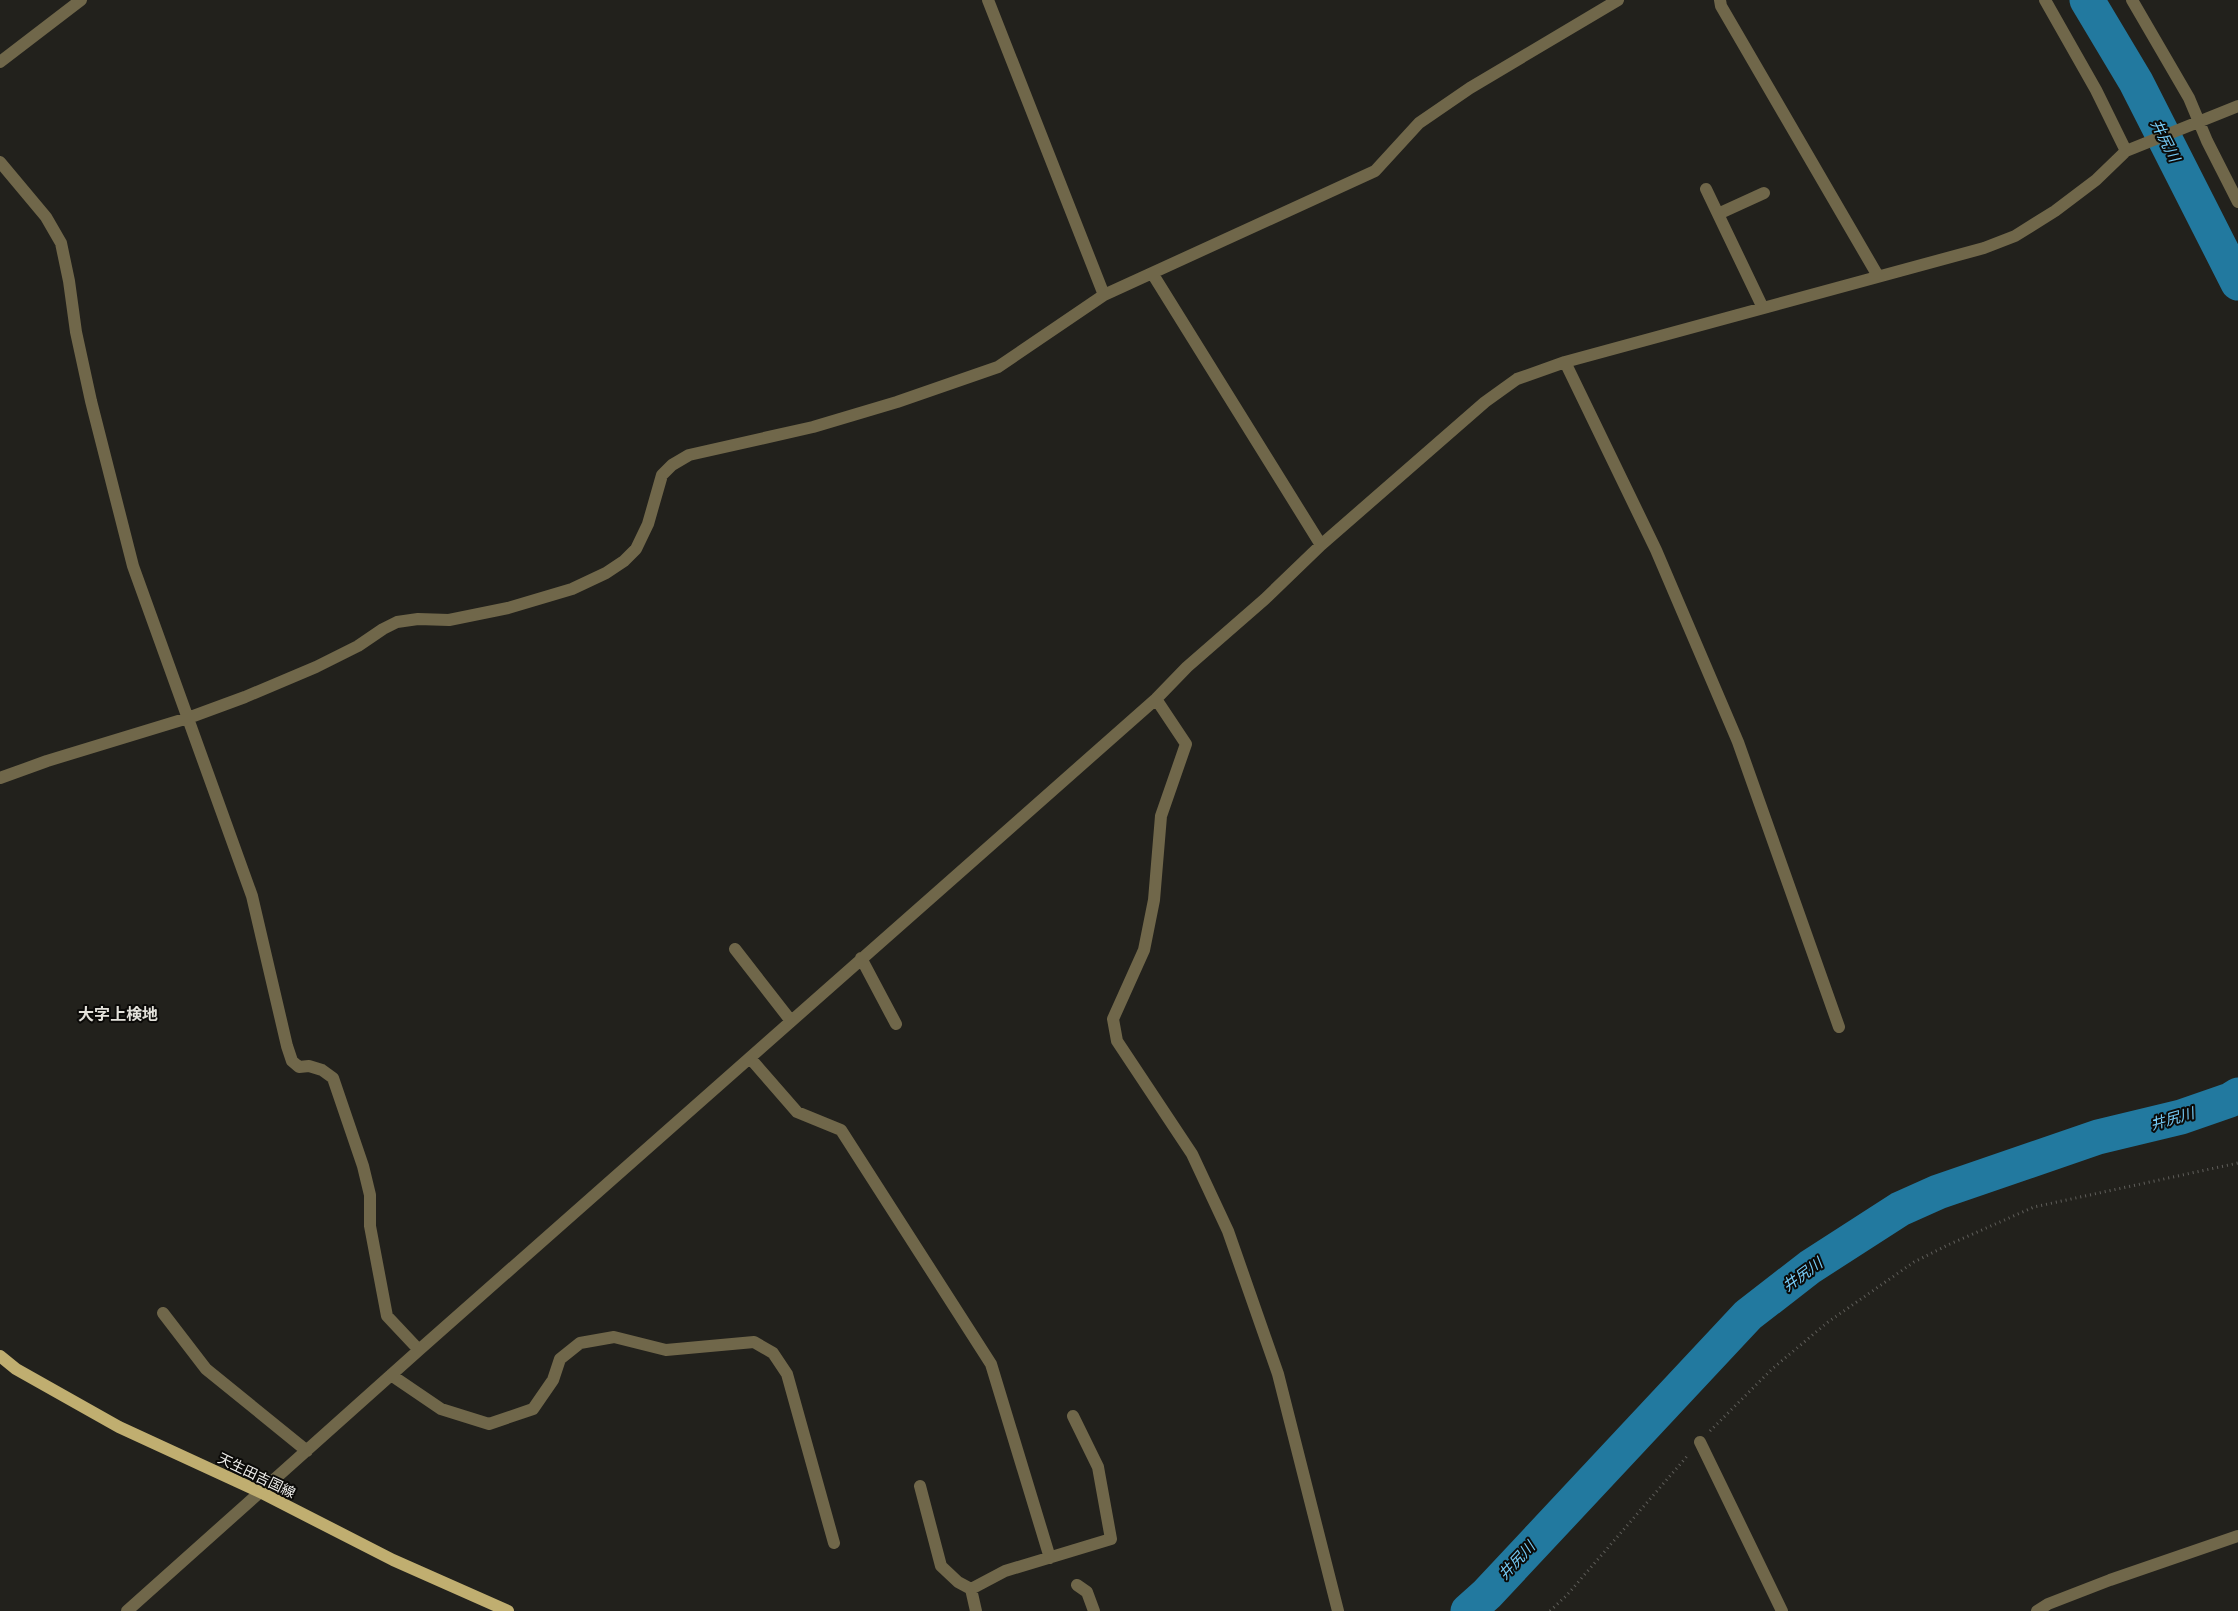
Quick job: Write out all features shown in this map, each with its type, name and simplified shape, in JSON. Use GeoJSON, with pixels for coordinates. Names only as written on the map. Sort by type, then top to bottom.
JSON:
{"type":"FeatureCollection","features":[{"type":"Feature","properties":{"kind":"main road","name":"天生田吉国線"},"geometry":{"type":"LineString","coordinates":[[0,1356],[16,1369],[119,1427],[260,1492],[393,1560],[508,1611]]}},
{"type":"Feature","properties":{"kind":"street"},"geometry":{"type":"LineString","coordinates":[[0,62],[81,0]]}},
{"type":"Feature","properties":{"kind":"street"},"geometry":{"type":"LineString","coordinates":[[988,0],[1104,296]]}},
{"type":"Feature","properties":{"kind":"street"},"geometry":{"type":"LineString","coordinates":[[0,778],[47,761],[188,718],[316,667],[358,646],[382,629],[397,622],[418,619],[449,620],[508,608],[572,588],[606,573],[624,561],[636,549],[648,524],[662,475],[672,465],[689,455],[813,427],[897,402],[998,367],[1104,296],[1375,171],[1419,122],[1470,88],[1618,0]]}},
{"type":"Feature","properties":{"kind":"street"},"geometry":{"type":"LineString","coordinates":[[1720,0],[1721,6],[1878,276]]}},
{"type":"Feature","properties":{"kind":"street"},"geometry":{"type":"LineString","coordinates":[[2045,0],[2096,90],[2126,151]]}},
{"type":"Feature","properties":{"kind":"street"},"geometry":{"type":"LineString","coordinates":[[2132,0],[2188,98],[2196,123],[2238,202]]}},
{"type":"Feature","properties":{"kind":"street"},"geometry":{"type":"LineString","coordinates":[[127,1611],[861,958],[1156,699],[1187,667],[1264,599],[1321,545],[1485,402],[1517,379],[1565,362],[1984,248],[2016,236],[2096,180],[2126,151],[2238,106]]}},
{"type":"Feature","properties":{"kind":"street"},"geometry":{"type":"LineString","coordinates":[[0,162],[46,217],[61,243],[69,281],[76,332],[91,401],[133,566],[252,896],[270,977],[292,1061],[299,1066],[309,1066],[322,1070],[333,1078],[364,1166],[370,1195],[370,1226],[388,1316],[419,1350]]}},
{"type":"Feature","properties":{"kind":"street"},"geometry":{"type":"LineString","coordinates":[[1706,189],[1763,308]]}},
{"type":"Feature","properties":{"kind":"street"},"geometry":{"type":"LineString","coordinates":[[1718,214],[1764,193]]}},
{"type":"Feature","properties":{"kind":"street"},"geometry":{"type":"LineString","coordinates":[[1152,273],[1321,545]]}},
{"type":"Feature","properties":{"kind":"street"},"geometry":{"type":"LineString","coordinates":[[1565,362],[1656,550],[1738,742],[1839,1027]]}},
{"type":"Feature","properties":{"kind":"street"},"geometry":{"type":"LineString","coordinates":[[1156,699],[1186,744],[1161,816],[1154,900],[1144,950],[1112,1019],[1117,1041],[1192,1154],[1228,1231],[1278,1374],[1338,1611]]}},
{"type":"Feature","properties":{"kind":"street"},"geometry":{"type":"LineString","coordinates":[[735,949],[791,1021]]}},
{"type":"Feature","properties":{"kind":"street"},"geometry":{"type":"LineString","coordinates":[[861,958],[896,1024]]}},
{"type":"Feature","properties":{"kind":"street"},"geometry":{"type":"LineString","coordinates":[[750,1058],[797,1112],[841,1130],[991,1364],[1050,1558]]}},
{"type":"Feature","properties":{"kind":"street"},"geometry":{"type":"LineString","coordinates":[[163,1313],[206,1370],[307,1451]]}},
{"type":"Feature","properties":{"kind":"street"},"geometry":{"type":"LineString","coordinates":[[391,1375],[441,1409],[489,1424],[533,1409],[553,1380],[560,1359],[580,1343],[614,1337],[666,1350],[754,1342],[773,1353],[787,1374],[834,1543]]}},
{"type":"Feature","properties":{"kind":"street"},"geometry":{"type":"LineString","coordinates":[[971,1589],[1005,1571],[1111,1539],[1098,1466],[1073,1416]]}},
{"type":"Feature","properties":{"kind":"street"},"geometry":{"type":"LineString","coordinates":[[1700,1442],[1782,1611]]}},
{"type":"Feature","properties":{"kind":"street"},"geometry":{"type":"LineString","coordinates":[[920,1486],[941,1566],[958,1582],[971,1589],[976,1611]]}},
{"type":"Feature","properties":{"kind":"street"},"geometry":{"type":"LineString","coordinates":[[2036,1611],[2048,1604],[2101,1584],[2238,1536]]}},
{"type":"Feature","properties":{"kind":"street"},"geometry":{"type":"LineString","coordinates":[[1077,1585],[1087,1592],[1094,1611]]}},
{"type":"Feature","properties":{"kind":"path"},"geometry":{"type":"LineString","coordinates":[[1550,1611],[1567,1595],[1700,1442],[1772,1369],[1828,1322],[1914,1262],[2034,1207],[2238,1163]]}},
{"type":"Feature","properties":{"kind":"waterway","name":"井尻川"},"geometry":{"type":"LineString","coordinates":[[2087,0],[2136,82],[2238,283]]}},
{"type":"Feature","properties":{"kind":"waterway","name":"井尻川"},"geometry":{"type":"LineString","coordinates":[[1468,1611],[1487,1594],[1748,1315],[1810,1267],[1900,1209],[1938,1192],[2098,1137],[2181,1117],[2230,1100],[2238,1095]]}},
{"type":"Feature","properties":{"kind":"district","name":"大字上検地"},"geometry":{"type":"Point","coordinates":[118,1013]}}]}
